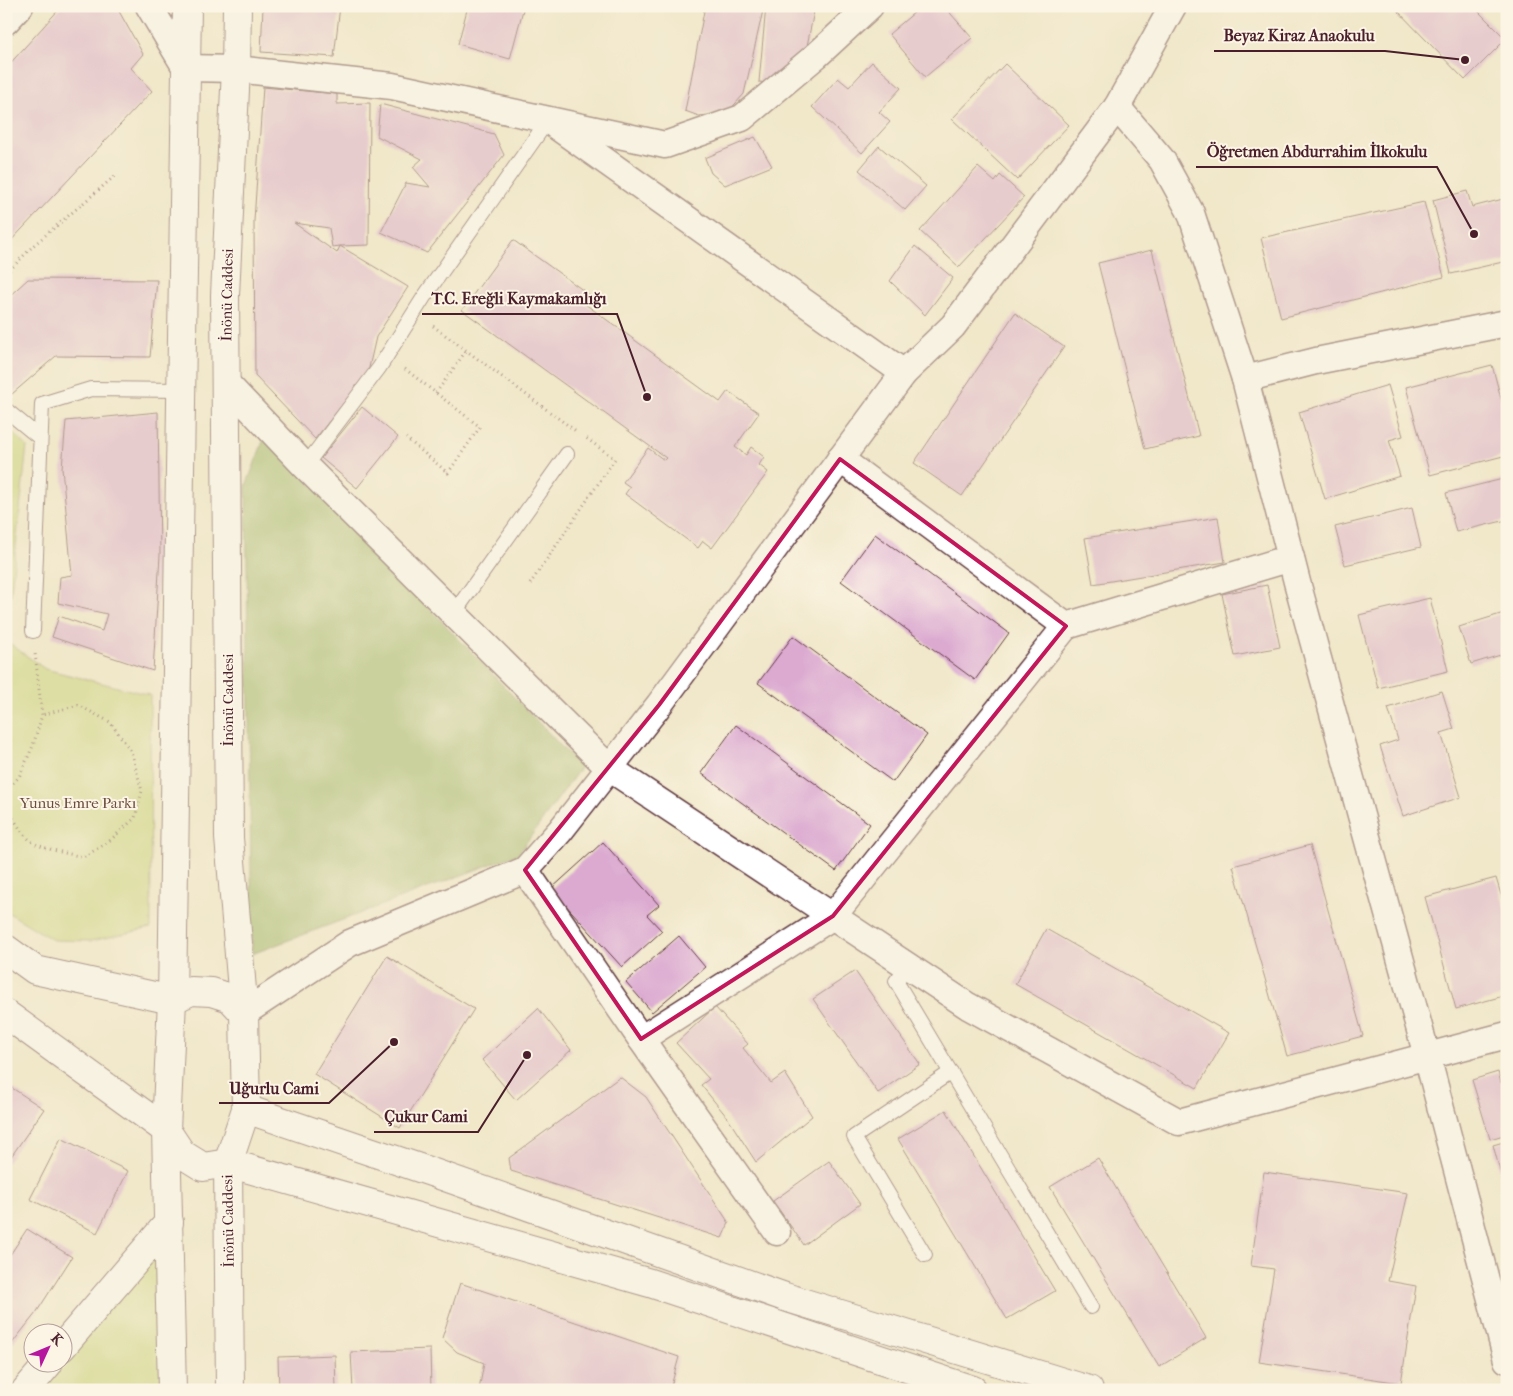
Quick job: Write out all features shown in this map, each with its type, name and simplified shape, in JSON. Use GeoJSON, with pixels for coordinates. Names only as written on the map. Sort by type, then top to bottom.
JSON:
{"type":"FeatureCollection","features":[{"type":"Feature","properties":{"kind":"main road"},"geometry":{"type":"LineString","coordinates":[[172,1390],[166,1130],[172,1000],[187,6]]}},
{"type":"Feature","properties":{"kind":"main road","name":"İnönü Caddesi"},"geometry":{"type":"LineString","coordinates":[[230,1390],[228,1163],[246,1109],[244,1013],[228,838],[225,296],[236,69],[237,6]]}},
{"type":"Feature","properties":{"kind":"main road"},"geometry":{"type":"LineString","coordinates":[[6,949],[35,970],[172,1000],[191,991],[211,992],[230,998],[244,1013]]}},
{"type":"Feature","properties":{"kind":"main road"},"geometry":{"type":"LineString","coordinates":[[6,1014],[166,1130],[182,1154],[203,1167],[228,1163],[650,1283],[973,1390]]}},
{"type":"Feature","properties":{"kind":"main road"},"geometry":{"type":"LineString","coordinates":[[246,1109],[785,1297],[1089,1390]]}},
{"type":"Feature","properties":{"kind":"main road"},"geometry":{"type":"LineString","coordinates":[[72,1335],[169,1222]]}},
{"type":"Feature","properties":{"kind":"main road"},"geometry":{"type":"LineString","coordinates":[[26,1390],[40,1374]]}},
{"type":"Feature","properties":{"kind":"street"},"geometry":{"type":"LineString","coordinates":[[6,21],[20,6]]}},
{"type":"Feature","properties":{"kind":"street"},"geometry":{"type":"LineString","coordinates":[[150,6],[186,68],[236,69],[392,86],[664,144],[742,118],[817,55],[856,10]]}},
{"type":"Feature","properties":{"kind":"street"},"geometry":{"type":"LineString","coordinates":[[244,1013],[350,942],[525,870],[560,831],[659,705],[904,373],[953,326],[1117,107],[1173,6]]}},
{"type":"Feature","properties":{"kind":"street"},"geometry":{"type":"LineString","coordinates":[[1117,107],[1162,160],[1192,213],[1246,379],[1292,558],[1507,1360]]}},
{"type":"Feature","properties":{"kind":"street"},"geometry":{"type":"LineString","coordinates":[[548,120],[904,373]]}},
{"type":"Feature","properties":{"kind":"street"},"geometry":{"type":"LineString","coordinates":[[1246,379],[1316,361],[1507,323]]}},
{"type":"Feature","properties":{"kind":"street"},"geometry":{"type":"LineString","coordinates":[[226,383],[305,466],[609,768],[968,1006],[1179,1122],[1507,1035]]}},
{"type":"Feature","properties":{"kind":"street"},"geometry":{"type":"LineString","coordinates":[[840,459],[1066,626]]}},
{"type":"Feature","properties":{"kind":"street"},"geometry":{"type":"LineString","coordinates":[[641,1039],[833,916],[1066,626],[1292,558]]}},
{"type":"Feature","properties":{"kind":"street"},"geometry":{"type":"LineString","coordinates":[[525,870],[777,1232]]}},
{"type":"Feature","properties":{"kind":"lane"},"geometry":{"type":"LineString","coordinates":[[305,466],[387,355],[548,120]]}},
{"type":"Feature","properties":{"kind":"lane"},"geometry":{"type":"LineString","coordinates":[[33,631],[42,404],[92,389],[180,390]]}},
{"type":"Feature","properties":{"kind":"lane"},"geometry":{"type":"LineString","coordinates":[[6,410],[40,438]]}},
{"type":"Feature","properties":{"kind":"lane"},"geometry":{"type":"LineString","coordinates":[[454,613],[567,454]]}},
{"type":"Feature","properties":{"kind":"lane"},"geometry":{"type":"LineString","coordinates":[[908,966],[896,981],[1091,1307]]}},
{"type":"Feature","properties":{"kind":"lane"},"geometry":{"type":"LineString","coordinates":[[925,1255],[854,1137],[951,1072]]}},
{"type":"Feature","properties":{"kind":"path"},"geometry":{"type":"LineString","coordinates":[[6,274],[34,245],[115,176]]}},
{"type":"Feature","properties":{"kind":"path"},"geometry":{"type":"LineString","coordinates":[[414,313],[614,459],[530,584]]}},
{"type":"Feature","properties":{"kind":"path"},"geometry":{"type":"LineString","coordinates":[[436,393],[466,350]]}},
{"type":"Feature","properties":{"kind":"path"},"geometry":{"type":"LineString","coordinates":[[387,355],[480,427],[448,473],[406,438]]}},
{"type":"Feature","properties":{"kind":"path"},"geometry":{"type":"LineString","coordinates":[[6,790],[19,777],[42,715],[33,631]]}},
{"type":"Feature","properties":{"kind":"path"},"geometry":{"type":"LineString","coordinates":[[6,805],[17,824],[32,842],[56,851],[84,857],[107,843],[135,818],[142,790],[131,751],[110,722],[78,705],[42,715]]}},
{"type":"Feature","properties":{"kind":"highlighted area"},"geometry":{"type":"Polygon","coordinates":[[[840,459],[1066,626],[833,916],[641,1039],[525,870],[659,705],[840,459]]]}},
{"type":"Feature","properties":{"kind":"green space"},"geometry":{"type":"Polygon","coordinates":[[[6,427],[27,446],[6,636],[6,427]]]}},
{"type":"Feature","properties":{"kind":"green space"},"geometry":{"type":"Polygon","coordinates":[[[265,436],[581,767],[518,854],[252,954],[246,486],[265,436]]]}},
{"type":"Feature","properties":{"kind":"green space","name":"Yunus Emre Parkı"},"geometry":{"type":"Polygon","coordinates":[[[6,641],[45,669],[150,695],[151,928],[91,941],[53,940],[6,911],[6,641]]]}},
{"type":"Feature","properties":{"kind":"green space"},"geometry":{"type":"Polygon","coordinates":[[[169,1222],[172,1390],[26,1390],[40,1374],[72,1374],[72,1336],[169,1222]]]}},
{"type":"Feature","properties":{"kind":"building"},"geometry":{"type":"Polygon","coordinates":[[[62,6],[116,6],[143,54],[131,68],[152,91],[6,246],[6,68],[62,6]]]}},
{"type":"Feature","properties":{"kind":"building"},"geometry":{"type":"Polygon","coordinates":[[[263,6],[340,6],[334,57],[261,52],[263,6]]]}},
{"type":"Feature","properties":{"kind":"building"},"geometry":{"type":"Polygon","coordinates":[[[468,6],[524,6],[510,59],[458,44],[468,6]]]}},
{"type":"Feature","properties":{"kind":"building"},"geometry":{"type":"Polygon","coordinates":[[[705,6],[764,6],[744,94],[727,113],[699,116],[685,111],[705,6]]]}},
{"type":"Feature","properties":{"kind":"building"},"geometry":{"type":"Polygon","coordinates":[[[766,6],[815,6],[806,51],[770,83],[759,82],[766,6]]]}},
{"type":"Feature","properties":{"kind":"building"},"geometry":{"type":"Polygon","coordinates":[[[922,6],[944,6],[972,38],[925,77],[889,34],[922,6]]]}},
{"type":"Feature","properties":{"kind":"building"},"geometry":{"type":"Polygon","coordinates":[[[1393,6],[1473,6],[1506,39],[1465,80],[1393,6]]]}},
{"type":"Feature","properties":{"kind":"building"},"geometry":{"type":"Polygon","coordinates":[[[872,62],[901,88],[879,112],[890,122],[862,153],[812,107],[838,78],[849,87],[872,62]]]}},
{"type":"Feature","properties":{"kind":"building"},"geometry":{"type":"Polygon","coordinates":[[[1005,64],[1069,125],[1017,180],[952,119],[1005,64]]]}},
{"type":"Feature","properties":{"kind":"building"},"geometry":{"type":"Polygon","coordinates":[[[263,87],[337,94],[337,104],[370,103],[369,245],[340,246],[408,287],[376,337],[368,372],[315,439],[255,376],[254,221],[263,87]],[[294,223],[337,253],[340,246],[332,247],[329,228],[294,223]]]}},
{"type":"Feature","properties":{"kind":"building"},"geometry":{"type":"Polygon","coordinates":[[[380,104],[494,134],[504,155],[427,253],[381,232],[406,183],[430,187],[413,167],[422,159],[377,136],[380,104]]]}},
{"type":"Feature","properties":{"kind":"building"},"geometry":{"type":"Polygon","coordinates":[[[755,137],[772,166],[725,185],[711,173],[705,158],[755,137]]]}},
{"type":"Feature","properties":{"kind":"building"},"geometry":{"type":"Polygon","coordinates":[[[879,146],[926,186],[905,210],[859,170],[879,146]]]}},
{"type":"Feature","properties":{"kind":"building"},"geometry":{"type":"Polygon","coordinates":[[[978,167],[995,182],[1000,175],[1024,197],[959,267],[920,231],[978,167]]]}},
{"type":"Feature","properties":{"kind":"building"},"geometry":{"type":"Polygon","coordinates":[[[1467,191],[1472,207],[1507,198],[1507,261],[1451,274],[1433,200],[1467,191]]]}},
{"type":"Feature","properties":{"kind":"building"},"geometry":{"type":"Polygon","coordinates":[[[1424,202],[1444,277],[1281,318],[1261,238],[1424,202]]]}},
{"type":"Feature","properties":{"kind":"building"},"geometry":{"type":"Polygon","coordinates":[[[513,240],[591,296],[585,304],[720,402],[728,391],[759,413],[735,447],[746,455],[751,447],[764,457],[759,465],[768,472],[712,548],[703,541],[698,548],[625,494],[630,487],[623,482],[648,448],[664,460],[666,458],[462,310],[513,240]]]}},
{"type":"Feature","properties":{"kind":"building"},"geometry":{"type":"Polygon","coordinates":[[[915,246],[953,278],[925,315],[890,281],[915,246]]]}},
{"type":"Feature","properties":{"kind":"building"},"geometry":{"type":"Polygon","coordinates":[[[1152,250],[1199,436],[1145,449],[1098,263],[1152,250]]]}},
{"type":"Feature","properties":{"kind":"building"},"geometry":{"type":"Polygon","coordinates":[[[28,279],[157,280],[150,357],[56,356],[12,394],[6,388],[6,299],[28,279]]]}},
{"type":"Feature","properties":{"kind":"building"},"geometry":{"type":"Polygon","coordinates":[[[1015,313],[1064,347],[962,496],[914,463],[1015,313]]]}},
{"type":"Feature","properties":{"kind":"building"},"geometry":{"type":"Polygon","coordinates":[[[1492,365],[1507,421],[1507,455],[1430,475],[1406,387],[1492,365]]]}},
{"type":"Feature","properties":{"kind":"building"},"geometry":{"type":"Polygon","coordinates":[[[1388,385],[1403,436],[1389,440],[1400,476],[1325,499],[1299,412],[1388,385]]]}},
{"type":"Feature","properties":{"kind":"building"},"geometry":{"type":"Polygon","coordinates":[[[362,407],[398,437],[357,488],[321,458],[362,407]]]}},
{"type":"Feature","properties":{"kind":"building"},"geometry":{"type":"Polygon","coordinates":[[[158,412],[160,555],[153,671],[52,637],[59,616],[102,631],[107,614],[58,603],[60,577],[72,575],[62,468],[66,421],[158,412]]]}},
{"type":"Feature","properties":{"kind":"building"},"geometry":{"type":"Polygon","coordinates":[[[1507,478],[1507,520],[1456,532],[1446,493],[1507,478]]]}},
{"type":"Feature","properties":{"kind":"building"},"geometry":{"type":"Polygon","coordinates":[[[1412,508],[1421,547],[1345,565],[1335,527],[1412,508]]]}},
{"type":"Feature","properties":{"kind":"building"},"geometry":{"type":"Polygon","coordinates":[[[1218,517],[1225,562],[1093,584],[1085,538],[1218,517]]]}},
{"type":"Feature","properties":{"kind":"building"},"geometry":{"type":"Polygon","coordinates":[[[875,534],[1009,633],[975,680],[841,581],[875,534]]]}},
{"type":"Feature","properties":{"kind":"building"},"geometry":{"type":"Polygon","coordinates":[[[1267,585],[1280,647],[1235,656],[1222,594],[1267,585]]]}},
{"type":"Feature","properties":{"kind":"building"},"geometry":{"type":"Polygon","coordinates":[[[1430,598],[1448,671],[1378,688],[1359,615],[1430,598]]]}},
{"type":"Feature","properties":{"kind":"building"},"geometry":{"type":"Polygon","coordinates":[[[1507,612],[1507,653],[1471,664],[1459,627],[1507,612]]]}},
{"type":"Feature","properties":{"kind":"building"},"geometry":{"type":"Polygon","coordinates":[[[793,636],[927,735],[893,782],[758,683],[793,636]]]}},
{"type":"Feature","properties":{"kind":"building"},"geometry":{"type":"Polygon","coordinates":[[[1442,691],[1454,729],[1441,733],[1461,797],[1403,816],[1380,746],[1398,740],[1388,708],[1442,691]]]}},
{"type":"Feature","properties":{"kind":"building"},"geometry":{"type":"Polygon","coordinates":[[[736,725],[870,824],[836,871],[701,773],[736,725]]]}},
{"type":"Feature","properties":{"kind":"building"},"geometry":{"type":"Polygon","coordinates":[[[603,842],[659,905],[647,915],[662,931],[622,967],[551,889],[603,842]]]}},
{"type":"Feature","properties":{"kind":"building"},"geometry":{"type":"Polygon","coordinates":[[[1310,845],[1363,1036],[1287,1056],[1233,866],[1310,845]]]}},
{"type":"Feature","properties":{"kind":"building"},"geometry":{"type":"Polygon","coordinates":[[[1496,878],[1507,915],[1507,995],[1456,1009],[1425,897],[1496,878]]]}},
{"type":"Feature","properties":{"kind":"building"},"geometry":{"type":"Polygon","coordinates":[[[1046,929],[1229,1033],[1197,1088],[1015,984],[1046,929]]]}},
{"type":"Feature","properties":{"kind":"building"},"geometry":{"type":"Polygon","coordinates":[[[679,936],[705,967],[652,1012],[626,982],[679,936]]]}},
{"type":"Feature","properties":{"kind":"building"},"geometry":{"type":"Polygon","coordinates":[[[387,956],[474,1009],[400,1128],[314,1074],[387,956]]]}},
{"type":"Feature","properties":{"kind":"building"},"geometry":{"type":"Polygon","coordinates":[[[855,971],[920,1064],[878,1093],[813,999],[855,971]]]}},
{"type":"Feature","properties":{"kind":"building"},"geometry":{"type":"Polygon","coordinates":[[[715,1007],[748,1044],[743,1048],[771,1083],[785,1073],[812,1116],[756,1162],[727,1117],[701,1085],[709,1079],[676,1043],[715,1007]]]}},
{"type":"Feature","properties":{"kind":"building"},"geometry":{"type":"Polygon","coordinates":[[[538,1008],[571,1050],[516,1100],[482,1060],[538,1008]]]}},
{"type":"Feature","properties":{"kind":"building"},"geometry":{"type":"Polygon","coordinates":[[[1498,1072],[1501,1083],[1507,1082],[1507,1134],[1490,1139],[1472,1080],[1498,1072]]]}},
{"type":"Feature","properties":{"kind":"building"},"geometry":{"type":"Polygon","coordinates":[[[620,1077],[646,1097],[729,1223],[722,1238],[511,1171],[509,1158],[620,1077]]]}},
{"type":"Feature","properties":{"kind":"building"},"geometry":{"type":"Polygon","coordinates":[[[6,1084],[44,1109],[6,1164],[6,1084]]]}},
{"type":"Feature","properties":{"kind":"building"},"geometry":{"type":"Polygon","coordinates":[[[946,1110],[1055,1291],[1007,1319],[898,1139],[946,1110]]]}},
{"type":"Feature","properties":{"kind":"building"},"geometry":{"type":"Polygon","coordinates":[[[61,1138],[128,1171],[97,1233],[30,1199],[61,1138]]]}},
{"type":"Feature","properties":{"kind":"building"},"geometry":{"type":"Polygon","coordinates":[[[1507,1141],[1507,1193],[1506,1193],[1493,1145],[1507,1141]]]}},
{"type":"Feature","properties":{"kind":"building"},"geometry":{"type":"Polygon","coordinates":[[[1098,1158],[1206,1338],[1159,1367],[1050,1187],[1098,1158]]]}},
{"type":"Feature","properties":{"kind":"building"},"geometry":{"type":"Polygon","coordinates":[[[829,1161],[860,1204],[804,1245],[773,1201],[829,1161]]]}},
{"type":"Feature","properties":{"kind":"building"},"geometry":{"type":"Polygon","coordinates":[[[1264,1172],[1408,1193],[1388,1281],[1416,1286],[1401,1383],[1259,1362],[1274,1269],[1251,1266],[1264,1172]]]}},
{"type":"Feature","properties":{"kind":"building"},"geometry":{"type":"Polygon","coordinates":[[[27,1229],[72,1257],[36,1313],[27,1324],[22,1324],[22,1331],[6,1351],[6,1261],[27,1229]]]}},
{"type":"Feature","properties":{"kind":"building"},"geometry":{"type":"Polygon","coordinates":[[[460,1283],[679,1357],[670,1390],[479,1390],[484,1363],[457,1352],[442,1338],[460,1283]]]}},
{"type":"Feature","properties":{"kind":"building"},"geometry":{"type":"Polygon","coordinates":[[[430,1349],[431,1390],[353,1390],[351,1352],[430,1349]]]}},
{"type":"Feature","properties":{"kind":"building"},"geometry":{"type":"Polygon","coordinates":[[[335,1355],[336,1390],[279,1390],[278,1357],[335,1355]]]}},
{"type":"Feature","properties":{"kind":"place","name":"Beyaz Kiraz Anaokulu"},"geometry":{"type":"Point","coordinates":[1465,60]}},
{"type":"Feature","properties":{"kind":"place","name":"Öğretmen Abdurrahim İlkokulu"},"geometry":{"type":"Point","coordinates":[1474,234]}},
{"type":"Feature","properties":{"kind":"place","name":"T.C. Ereğli Kaymakamlığı"},"geometry":{"type":"Point","coordinates":[647,397]}},
{"type":"Feature","properties":{"kind":"place","name":"Uğurlu Cami"},"geometry":{"type":"Point","coordinates":[394,1042]}},
{"type":"Feature","properties":{"kind":"place","name":"Çukur Cami"},"geometry":{"type":"Point","coordinates":[527,1055]}}]}
